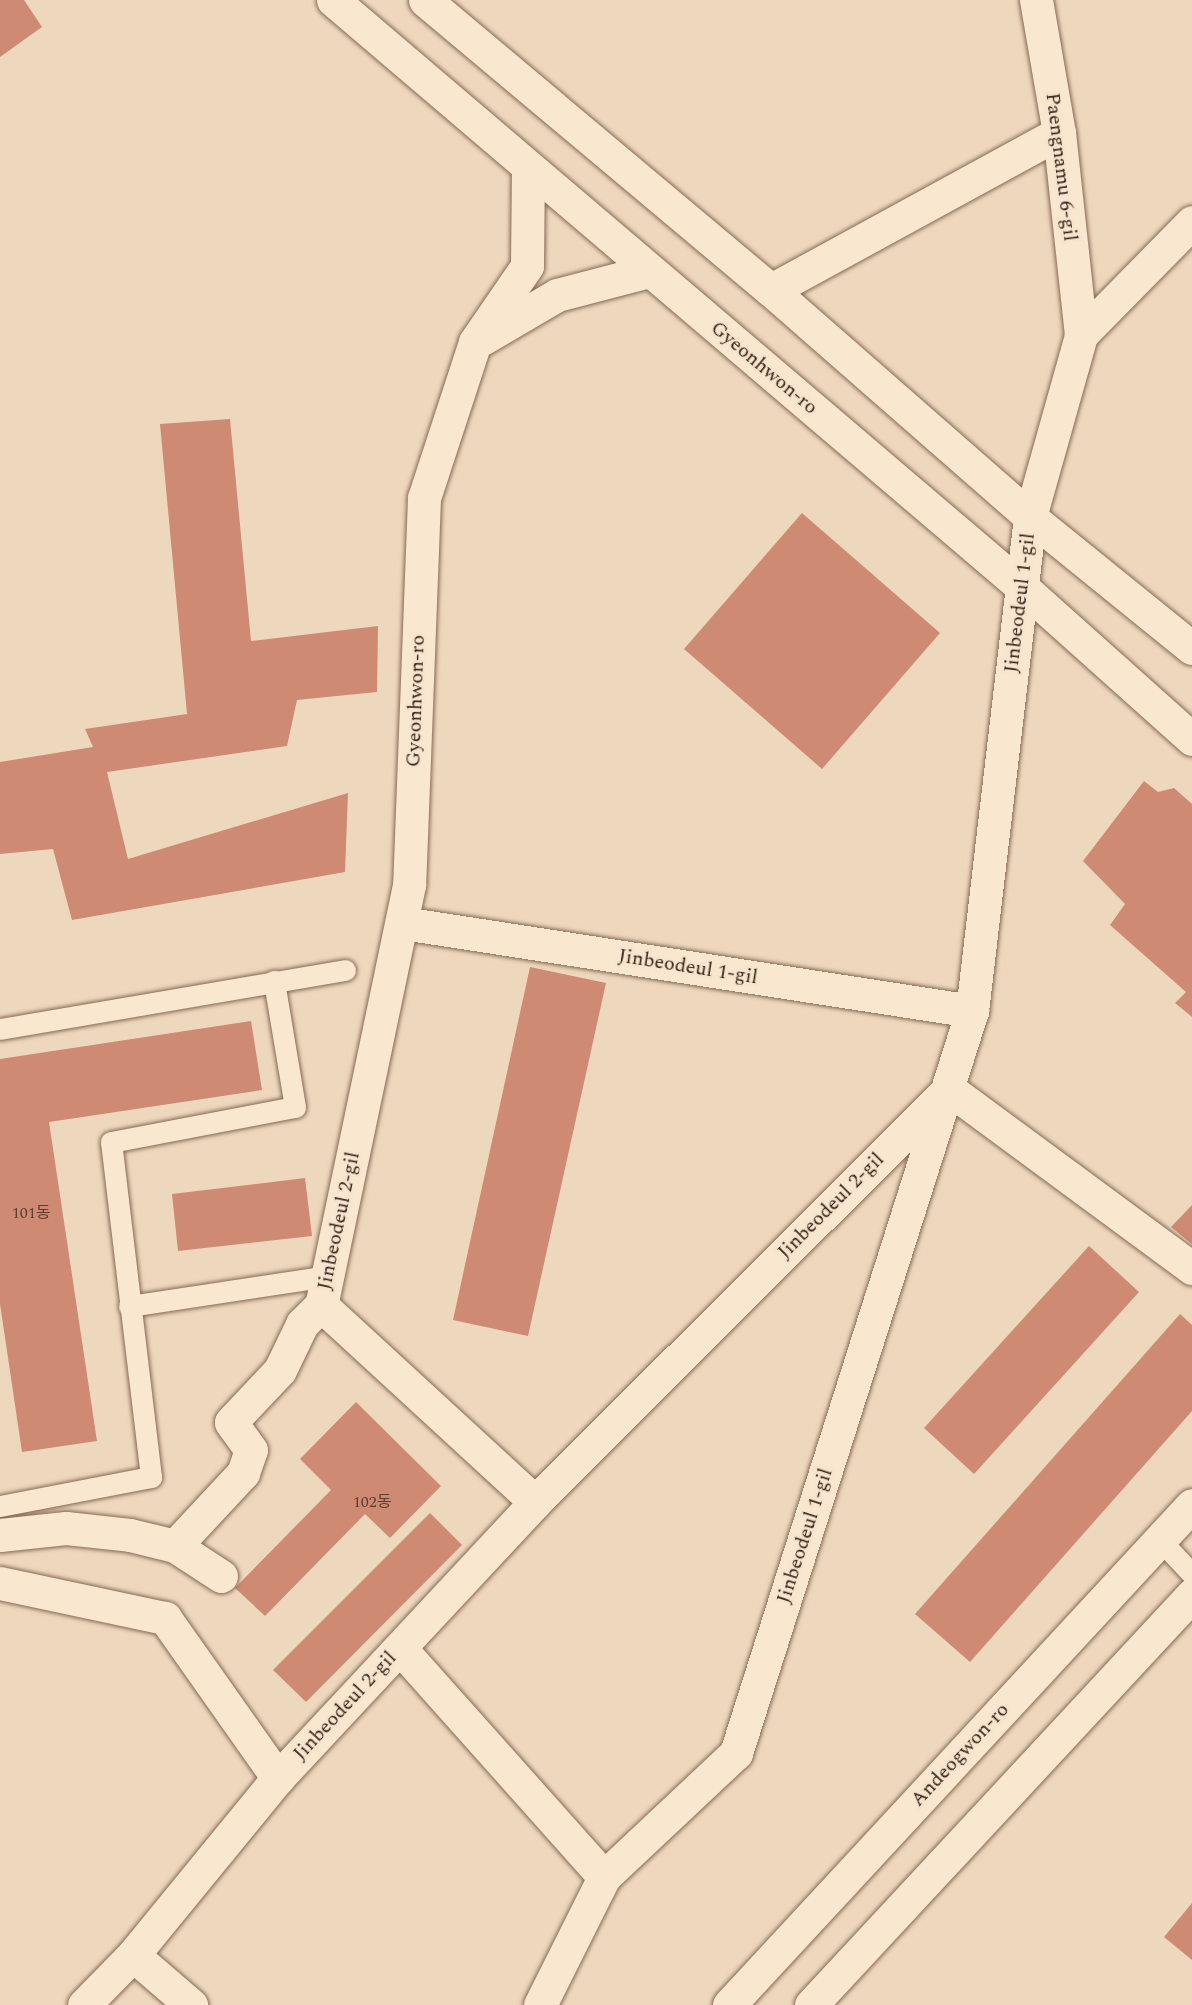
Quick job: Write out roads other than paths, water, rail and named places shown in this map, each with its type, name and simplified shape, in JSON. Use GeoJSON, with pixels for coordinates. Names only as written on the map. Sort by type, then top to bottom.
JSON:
{"type":"FeatureCollection","features":[{"type":"Feature","properties":{"kind":"street","name":"Gyeonhwon-ro"},"geometry":{"type":"LineString","coordinates":[[333,0],[1022,587],[1192,739]]}},
{"type":"Feature","properties":{"kind":"street"},"geometry":{"type":"LineString","coordinates":[[425,0],[771,290],[1030,517],[1192,648]]}},
{"type":"Feature","properties":{"kind":"street","name":"Paengnamu 6-gil"},"geometry":{"type":"LineString","coordinates":[[1030,517],[1081,335],[1059,133],[1036,0]]}},
{"type":"Feature","properties":{"kind":"street"},"geometry":{"type":"LineString","coordinates":[[771,290],[1059,133]]}},
{"type":"Feature","properties":{"kind":"street"},"geometry":{"type":"LineString","coordinates":[[528,168],[527,266],[523,273],[552,299]]}},
{"type":"Feature","properties":{"kind":"street","name":"Paengnamu 6-gil"},"geometry":{"type":"LineString","coordinates":[[1081,335],[1192,222]]}},
{"type":"Feature","properties":{"kind":"street"},"geometry":{"type":"LineString","coordinates":[[475,342],[552,299],[649,271]]}},
{"type":"Feature","properties":{"kind":"street","name":"Gyeonhwon-ro"},"geometry":{"type":"LineString","coordinates":[[403,923],[409,885],[424,498],[475,342],[523,273]]}},
{"type":"Feature","properties":{"kind":"street","name":"Jinbeodeul 1-gil"},"geometry":{"type":"LineString","coordinates":[[540,2005],[604,1877],[736,1753],[972,1011],[1030,517]]}},
{"type":"Feature","properties":{"kind":"street","name":"Jinbeodeul 1-gil"},"geometry":{"type":"LineString","coordinates":[[403,923],[972,1011]]}},
{"type":"Feature","properties":{"kind":"street","name":"Jinbeodeul 2-gil"},"geometry":{"type":"LineString","coordinates":[[403,923],[324,1291],[535,1502]]}},
{"type":"Feature","properties":{"kind":"street"},"geometry":{"type":"LineString","coordinates":[[949,1089],[1192,1268]]}},
{"type":"Feature","properties":{"kind":"street","name":"Jinbeodeul 2-gil"},"geometry":{"type":"LineString","coordinates":[[84,2005],[133,1955],[278,1778],[535,1502],[949,1089]]}},
{"type":"Feature","properties":{"kind":"street"},"geometry":{"type":"LineString","coordinates":[[175,1546],[243,1473],[252,1450],[231,1422],[280,1370],[302,1324],[324,1291]]}},
{"type":"Feature","properties":{"kind":"street","name":"Andeogwon-ro"},"geometry":{"type":"LineString","coordinates":[[729,2005],[1192,1505]]}},
{"type":"Feature","properties":{"kind":"street"},"geometry":{"type":"LineString","coordinates":[[0,1535],[66,1528],[95,1530],[175,1546],[221,1576]]}},
{"type":"Feature","properties":{"kind":"street","name":"Jinbeodeul 2-gil"},"geometry":{"type":"LineString","coordinates":[[0,1583],[165,1618],[278,1778]]}},
{"type":"Feature","properties":{"kind":"street"},"geometry":{"type":"LineString","coordinates":[[811,2005],[1192,1595]]}},
{"type":"Feature","properties":{"kind":"street"},"geometry":{"type":"LineString","coordinates":[[400,1648],[604,1877]]}},
{"type":"Feature","properties":{"kind":"street"},"geometry":{"type":"LineString","coordinates":[[133,1955],[191,2005]]}},
{"type":"Feature","properties":{"kind":"lane"},"geometry":{"type":"LineString","coordinates":[[0,1029],[345,970]]}},
{"type":"Feature","properties":{"kind":"lane"},"geometry":{"type":"LineString","coordinates":[[0,1506],[151,1477],[111,1142],[295,1107],[274,981]]}},
{"type":"Feature","properties":{"kind":"lane"},"geometry":{"type":"LineString","coordinates":[[129,1306],[324,1291]]}},
{"type":"Feature","properties":{"kind":"lane"},"geometry":{"type":"LineString","coordinates":[[1160,1540],[1192,1574]]}}]}
